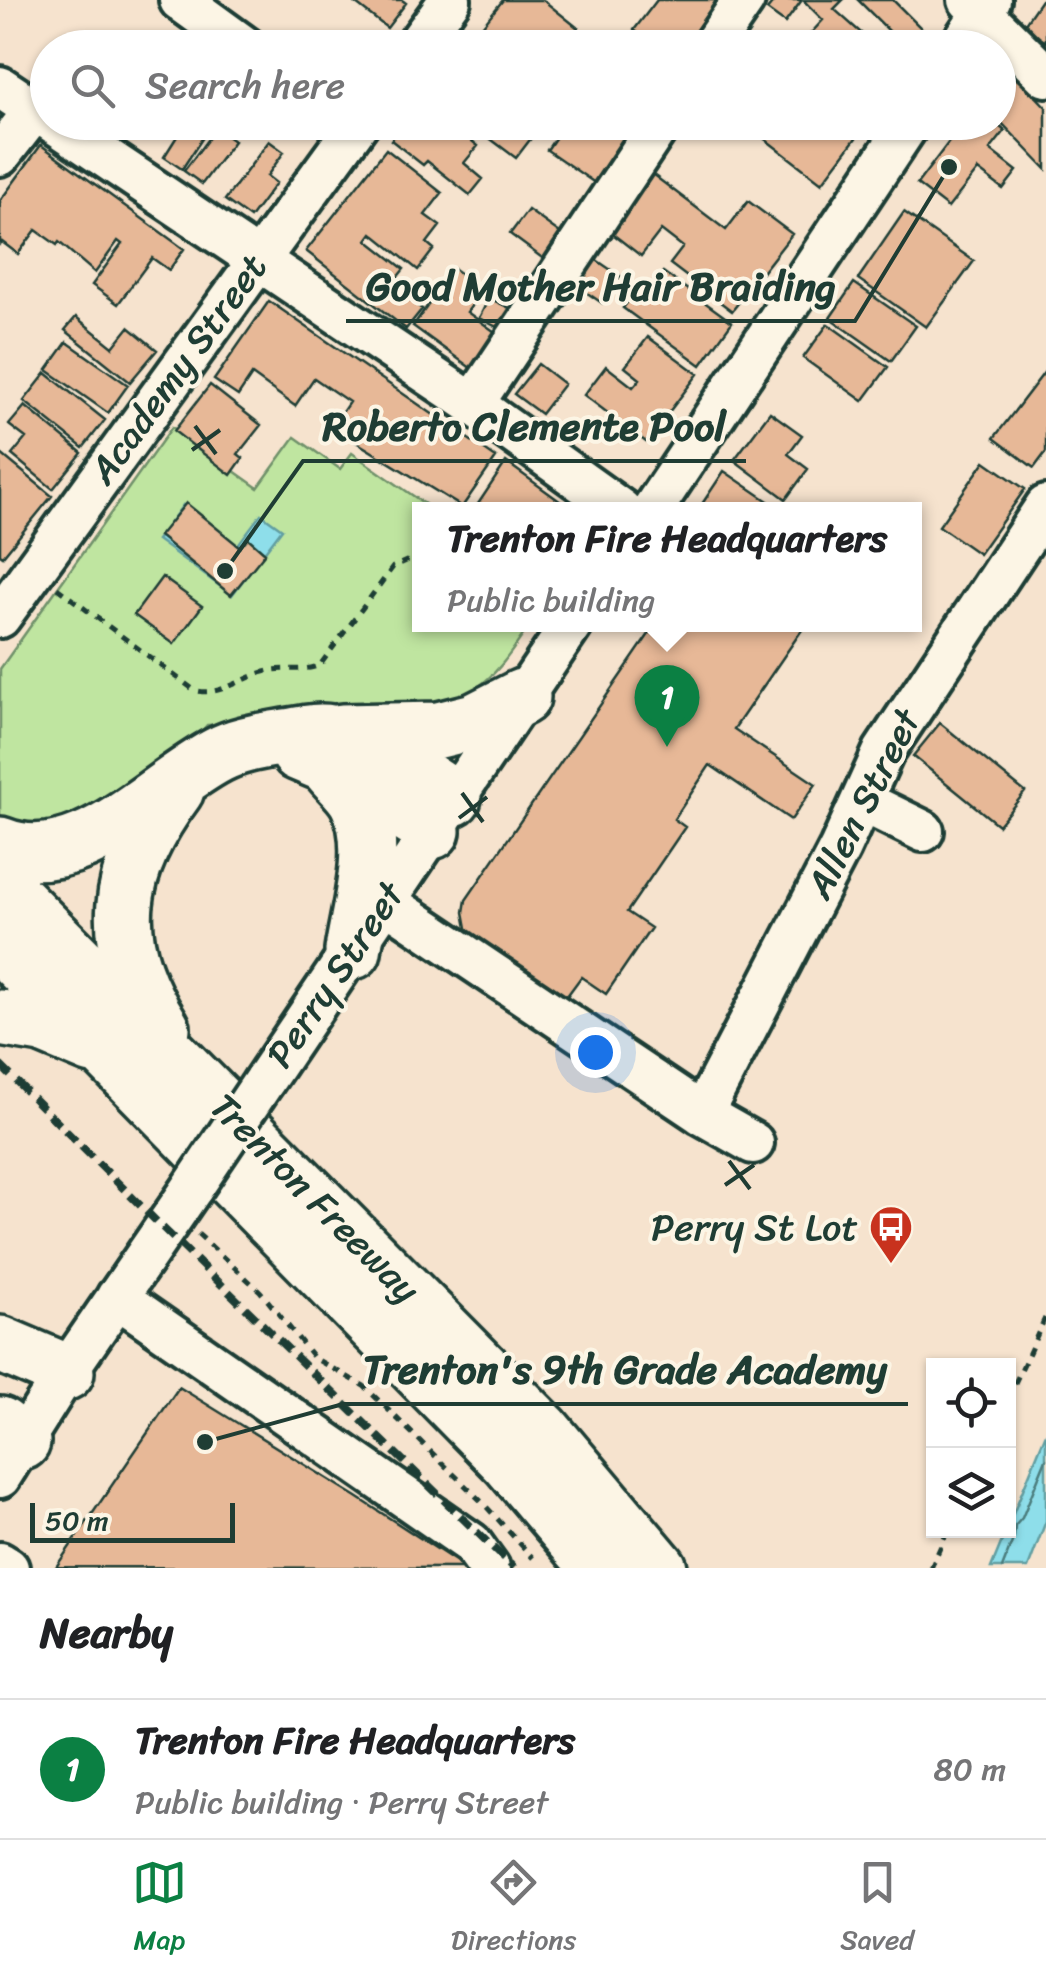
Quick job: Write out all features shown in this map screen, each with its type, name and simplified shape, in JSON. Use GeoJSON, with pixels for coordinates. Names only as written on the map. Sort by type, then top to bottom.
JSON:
{"type":"FeatureCollection","features":[{"type":"Feature","properties":{"kind":"highway"},"geometry":{"type":"LineString","coordinates":[[0,845],[32,853],[83,843],[221,753],[252,743],[329,748],[439,730],[474,721],[522,697]]}},
{"type":"Feature","properties":{"kind":"highway"},"geometry":{"type":"LineString","coordinates":[[329,748],[442,814]]}},
{"type":"Feature","properties":{"kind":"highway"},"geometry":{"type":"LineString","coordinates":[[329,748],[356,799],[367,840],[368,860],[353,951]]}},
{"type":"Feature","properties":{"kind":"highway"},"geometry":{"type":"LineString","coordinates":[[189,772],[140,842],[130,872],[124,916],[133,965],[143,993],[191,1073]]}},
{"type":"Feature","properties":{"kind":"highway","name":"Trenton Freeway"},"geometry":{"type":"LineString","coordinates":[[0,882],[542,1429],[659,1568]]}},
{"type":"Feature","properties":{"kind":"highway","name":"Trenton Freeway"},"geometry":{"type":"LineString","coordinates":[[0,944],[510,1462],[599,1568]]}},
{"type":"Feature","properties":{"kind":"highway"},"geometry":{"type":"LineString","coordinates":[[0,1018],[42,1025],[110,1053]]}},
{"type":"Feature","properties":{"kind":"highway"},"geometry":{"type":"LineString","coordinates":[[0,1344],[66,1372]]}},
{"type":"Feature","properties":{"kind":"street"},"geometry":{"type":"LineString","coordinates":[[180,0],[221,30]]}},
{"type":"Feature","properties":{"kind":"street"},"geometry":{"type":"LineString","coordinates":[[428,30],[450,0]]}},
{"type":"Feature","properties":{"kind":"street"},"geometry":{"type":"LineString","coordinates":[[724,30],[744,0]]}},
{"type":"Feature","properties":{"kind":"street"},"geometry":{"type":"LineString","coordinates":[[968,30],[980,4],[1004,30]]}},
{"type":"Feature","properties":{"kind":"street"},"geometry":{"type":"LineString","coordinates":[[1016,43],[1046,76]]}},
{"type":"Feature","properties":{"kind":"street"},"geometry":{"type":"LineString","coordinates":[[0,87],[30,107]]}},
{"type":"Feature","properties":{"kind":"street"},"geometry":{"type":"LineString","coordinates":[[0,155],[30,130]]}},
{"type":"Feature","properties":{"kind":"street"},"geometry":{"type":"LineString","coordinates":[[80,140],[472,404],[609,502]]}},
{"type":"Feature","properties":{"kind":"street","name":"Academy Street"},"geometry":{"type":"LineString","coordinates":[[0,617],[344,140]]}},
{"type":"Feature","properties":{"kind":"street"},"geometry":{"type":"LineString","coordinates":[[472,404],[649,140]]}},
{"type":"Feature","properties":{"kind":"street"},"geometry":{"type":"LineString","coordinates":[[657,502],[898,140]]}},
{"type":"Feature","properties":{"kind":"street","name":"Allen Street"},"geometry":{"type":"LineString","coordinates":[[702,1114],[884,751],[1046,506]]}},
{"type":"Feature","properties":{"kind":"street","name":"Perry Street"},"geometry":{"type":"LineString","coordinates":[[7,1448],[118,1298],[567,632]]}},
{"type":"Feature","properties":{"kind":"street"},"geometry":{"type":"LineString","coordinates":[[862,801],[923,830]]}},
{"type":"Feature","properties":{"kind":"street"},"geometry":{"type":"LineString","coordinates":[[386,902],[702,1114],[753,1143]]}},
{"type":"Feature","properties":{"kind":"street"},"geometry":{"type":"LineString","coordinates":[[118,1298],[471,1544],[489,1568]]}},
{"type":"Feature","properties":{"kind":"street"},"geometry":{"type":"LineString","coordinates":[[0,1563],[8,1568]]}},
{"type":"Feature","properties":{"kind":"path"},"geometry":{"type":"LineString","coordinates":[[55,586],[194,690],[210,693],[269,670],[306,670],[320,665],[392,567],[412,558]]}},
{"type":"Feature","properties":{"kind":"path"},"geometry":{"type":"LineString","coordinates":[[185,1200],[314,1358],[364,1386],[483,1503],[542,1568]]}},
{"type":"Feature","properties":{"kind":"path"},"geometry":{"type":"LineString","coordinates":[[1016,1381],[1046,1316]]}},
{"type":"Feature","properties":{"kind":"path"},"geometry":{"type":"LineString","coordinates":[[931,1568],[944,1538]]}},
{"type":"Feature","properties":{"kind":"green space"},"geometry":{"type":"Polygon","coordinates":[[[172,427],[258,488],[295,437],[340,469],[352,453],[422,502],[412,502],[412,632],[525,632],[491,675],[475,689],[452,700],[347,718],[207,725],[171,766],[95,816],[0,835],[0,669],[172,427]]]}},
{"type":"Feature","properties":{"kind":"water"},"geometry":{"type":"Polygon","coordinates":[[[183,505],[237,546],[261,514],[282,529],[232,595],[157,540],[183,505]]]}},
{"type":"Feature","properties":{"kind":"water"},"geometry":{"type":"Polygon","coordinates":[[[1046,1433],[1046,1521],[1028,1568],[991,1568],[1003,1538],[1016,1538],[1016,1507],[1046,1433]]]}},
{"type":"Feature","properties":{"kind":"building"},"geometry":{"type":"Polygon","coordinates":[[[351,0],[402,0],[406,3],[387,28],[351,0]]]}},
{"type":"Feature","properties":{"kind":"building"},"geometry":{"type":"Polygon","coordinates":[[[503,0],[543,0],[578,28],[487,30],[482,26],[503,0]]]}},
{"type":"Feature","properties":{"kind":"building"},"geometry":{"type":"Polygon","coordinates":[[[657,0],[733,0],[710,30],[634,30],[657,0]]]}},
{"type":"Feature","properties":{"kind":"building"},"geometry":{"type":"Polygon","coordinates":[[[775,0],[802,0],[785,23],[767,10],[775,0]]]}},
{"type":"Feature","properties":{"kind":"building"},"geometry":{"type":"Polygon","coordinates":[[[803,0],[843,0],[834,9],[858,30],[814,30],[823,20],[803,0]]]}},
{"type":"Feature","properties":{"kind":"building"},"geometry":{"type":"Polygon","coordinates":[[[858,0],[893,0],[923,30],[888,30],[858,0]]]}},
{"type":"Feature","properties":{"kind":"building"},"geometry":{"type":"Polygon","coordinates":[[[1041,0],[1046,0],[1046,42],[1023,26],[1041,0]]]}},
{"type":"Feature","properties":{"kind":"building"},"geometry":{"type":"Polygon","coordinates":[[[1016,76],[1046,107],[1046,169],[1016,138],[1016,76]]]}},
{"type":"Feature","properties":{"kind":"building"},"geometry":{"type":"Polygon","coordinates":[[[175,140],[201,140],[182,169],[164,157],[175,140]]]}},
{"type":"Feature","properties":{"kind":"building"},"geometry":{"type":"Polygon","coordinates":[[[207,140],[234,141],[202,184],[184,171],[207,140]]]}},
{"type":"Feature","properties":{"kind":"building"},"geometry":{"type":"Polygon","coordinates":[[[391,140],[471,140],[478,146],[464,163],[483,179],[470,195],[427,161],[423,165],[391,140]]]}},
{"type":"Feature","properties":{"kind":"building"},"geometry":{"type":"Polygon","coordinates":[[[492,140],[530,140],[516,158],[492,140]]]}},
{"type":"Feature","properties":{"kind":"building"},"geometry":{"type":"Polygon","coordinates":[[[554,140],[629,140],[636,145],[605,190],[547,150],[554,140]]]}},
{"type":"Feature","properties":{"kind":"building"},"geometry":{"type":"Polygon","coordinates":[[[766,140],[854,140],[822,183],[766,140]]]}},
{"type":"Feature","properties":{"kind":"building"},"geometry":{"type":"Polygon","coordinates":[[[950,140],[998,140],[990,150],[1017,171],[1003,189],[978,170],[948,208],[917,184],[950,140]]]}},
{"type":"Feature","properties":{"kind":"building"},"geometry":{"type":"Polygon","coordinates":[[[269,141],[284,152],[267,176],[276,183],[250,218],[225,200],[269,141]]]}},
{"type":"Feature","properties":{"kind":"building"},"geometry":{"type":"Polygon","coordinates":[[[41,145],[184,249],[169,270],[152,258],[118,304],[92,285],[122,244],[118,241],[95,273],[59,242],[57,245],[36,230],[18,254],[0,244],[0,201],[41,145]]]}},
{"type":"Feature","properties":{"kind":"building"},"geometry":{"type":"Polygon","coordinates":[[[386,149],[442,193],[425,215],[440,226],[427,243],[434,249],[418,270],[372,233],[367,240],[404,269],[391,285],[422,309],[406,329],[306,251],[386,149]]]}},
{"type":"Feature","properties":{"kind":"building"},"geometry":{"type":"Polygon","coordinates":[[[648,171],[726,230],[748,201],[792,234],[732,311],[670,264],[683,247],[661,230],[641,256],[605,228],[648,171]]]}},
{"type":"Feature","properties":{"kind":"building"},"geometry":{"type":"Polygon","coordinates":[[[528,210],[567,238],[549,263],[510,234],[528,210]]]}},
{"type":"Feature","properties":{"kind":"building"},"geometry":{"type":"Polygon","coordinates":[[[904,212],[974,261],[926,327],[858,279],[904,212]]]}},
{"type":"Feature","properties":{"kind":"building"},"geometry":{"type":"Polygon","coordinates":[[[595,259],[620,276],[602,303],[577,286],[595,259]]]}},
{"type":"Feature","properties":{"kind":"building"},"geometry":{"type":"Polygon","coordinates":[[[454,269],[483,290],[467,312],[505,339],[479,374],[413,326],[454,269]]]}},
{"type":"Feature","properties":{"kind":"building"},"geometry":{"type":"Polygon","coordinates":[[[663,272],[732,322],[701,365],[623,308],[637,290],[645,296],[663,272]]]}},
{"type":"Feature","properties":{"kind":"building"},"geometry":{"type":"Polygon","coordinates":[[[854,283],[916,326],[891,361],[830,318],[854,283]]]}},
{"type":"Feature","properties":{"kind":"building"},"geometry":{"type":"Polygon","coordinates":[[[489,298],[516,311],[505,331],[479,318],[489,298]]]}},
{"type":"Feature","properties":{"kind":"building"},"geometry":{"type":"Polygon","coordinates":[[[269,301],[496,458],[465,502],[454,502],[332,427],[349,402],[314,378],[295,406],[252,375],[238,396],[214,380],[269,301]]]}},
{"type":"Feature","properties":{"kind":"building"},"geometry":{"type":"Polygon","coordinates":[[[76,317],[113,347],[129,327],[157,350],[130,382],[65,330],[76,317]]]}},
{"type":"Feature","properties":{"kind":"building"},"geometry":{"type":"Polygon","coordinates":[[[828,324],[888,367],[863,401],[803,358],[828,324]]]}},
{"type":"Feature","properties":{"kind":"building"},"geometry":{"type":"Polygon","coordinates":[[[648,337],[698,374],[646,442],[584,395],[606,366],[633,387],[640,379],[625,367],[648,337]]]}},
{"type":"Feature","properties":{"kind":"building"},"geometry":{"type":"Polygon","coordinates":[[[67,342],[128,385],[108,413],[47,370],[67,342]]]}},
{"type":"Feature","properties":{"kind":"building"},"geometry":{"type":"Polygon","coordinates":[[[538,364],[564,384],[541,414],[514,394],[538,364]]]}},
{"type":"Feature","properties":{"kind":"building"},"geometry":{"type":"Polygon","coordinates":[[[1046,370],[1046,452],[1034,468],[994,438],[1046,370]]]}},
{"type":"Feature","properties":{"kind":"building"},"geometry":{"type":"Polygon","coordinates":[[[46,373],[105,420],[83,448],[24,401],[46,373]]]}},
{"type":"Feature","properties":{"kind":"building"},"geometry":{"type":"Polygon","coordinates":[[[210,385],[261,425],[238,454],[243,458],[231,475],[174,431],[210,385]]]}},
{"type":"Feature","properties":{"kind":"building"},"geometry":{"type":"Polygon","coordinates":[[[25,406],[82,453],[53,489],[12,455],[26,438],[9,425],[25,406]]]}},
{"type":"Feature","properties":{"kind":"building"},"geometry":{"type":"Polygon","coordinates":[[[770,412],[802,435],[788,454],[808,469],[786,499],[734,460],[770,412]]]}},
{"type":"Feature","properties":{"kind":"building"},"geometry":{"type":"Polygon","coordinates":[[[0,453],[52,496],[3,556],[0,554],[0,453]]]}},
{"type":"Feature","properties":{"kind":"building"},"geometry":{"type":"Polygon","coordinates":[[[985,461],[1025,489],[979,554],[939,526],[985,461]]]}},
{"type":"Feature","properties":{"kind":"building"},"geometry":{"type":"Polygon","coordinates":[[[506,462],[561,502],[479,502],[506,462]]]}},
{"type":"Feature","properties":{"kind":"building"},"geometry":{"type":"Polygon","coordinates":[[[724,471],[770,502],[703,502],[724,471]]]}},
{"type":"Feature","properties":{"kind":"building"},"geometry":{"type":"Polygon","coordinates":[[[186,503],[240,547],[248,538],[265,553],[231,595],[159,536],[186,503]]]}},
{"type":"Feature","properties":{"kind":"building"},"geometry":{"type":"Polygon","coordinates":[[[162,577],[202,606],[174,644],[134,615],[162,577]]]}},
{"type":"Feature","properties":{"kind":"building"},"geometry":{"type":"Polygon","coordinates":[[[650,632],[801,632],[734,729],[816,784],[791,820],[710,765],[674,819],[685,827],[627,912],[651,928],[606,994],[581,977],[564,1000],[477,940],[467,928],[466,900],[650,632]]]}},
{"type":"Feature","properties":{"kind":"building"},"geometry":{"type":"Polygon","coordinates":[[[940,723],[1025,792],[998,825],[913,756],[940,723]]]}},
{"type":"Feature","properties":{"kind":"building"},"geometry":{"type":"Polygon","coordinates":[[[179,1387],[357,1497],[466,1568],[56,1567],[179,1387]]]}},
{"type":"Feature","properties":{"kind":"railway"},"geometry":{"type":"LineString","coordinates":[[0,1065],[514,1568]]}},
{"type":"Feature","properties":{"kind":"place","name":"Good Mother Hair Braiding"},"geometry":{"type":"Point","coordinates":[949,167]}},
{"type":"Feature","properties":{"kind":"place","name":"Roberto Clemente Pool"},"geometry":{"type":"Point","coordinates":[225,571]}},
{"type":"Feature","properties":{"kind":"place","name":"Trenton Fire Headquarters"},"geometry":{"type":"Point","coordinates":[667,747]}},
{"type":"Feature","properties":{"kind":"place","name":"Perry St Lot"},"geometry":{"type":"Point","coordinates":[891,1265]}},
{"type":"Feature","properties":{"kind":"place","name":"Trenton's 9th Grade Academy"},"geometry":{"type":"Point","coordinates":[205,1442]}}]}
